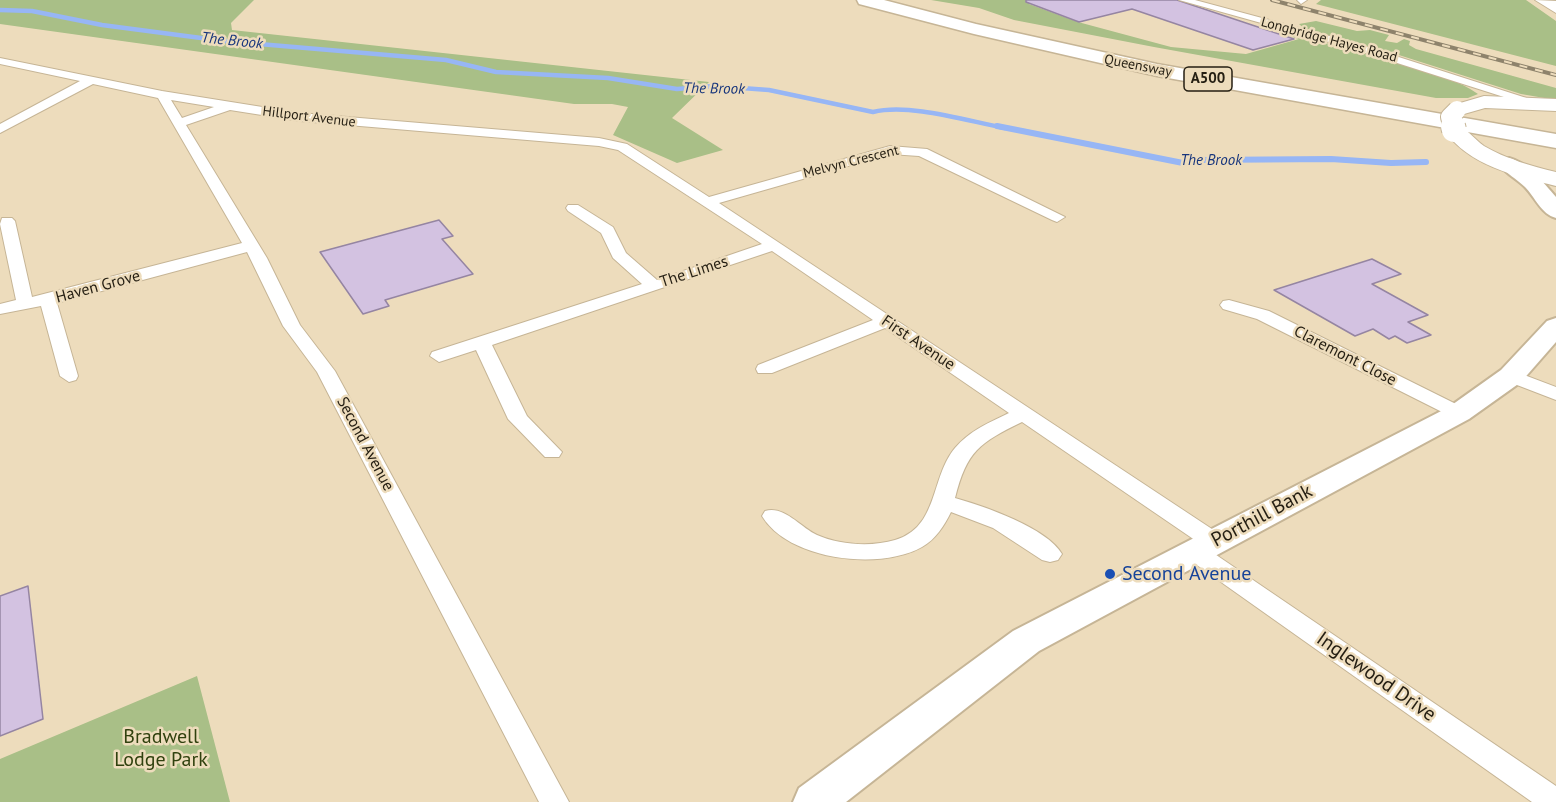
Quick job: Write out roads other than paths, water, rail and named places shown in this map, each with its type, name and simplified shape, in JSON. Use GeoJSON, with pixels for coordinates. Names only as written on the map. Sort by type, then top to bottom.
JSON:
{"type":"FeatureCollection","features":[{"type":"Feature","properties":{"kind":"highway","name":"Queensway"},"geometry":{"type":"LineString","coordinates":[[896,0],[1037,36],[1142,59],[1556,132]]}},
{"type":"Feature","properties":{"kind":"highway"},"geometry":{"type":"LineString","coordinates":[[912,0],[1016,24],[1154,50]]}},
{"type":"Feature","properties":{"kind":"highway","name":"Queensway"},"geometry":{"type":"LineString","coordinates":[[870,2],[1074,53],[1157,70],[1556,141]]}},
{"type":"Feature","properties":{"kind":"highway"},"geometry":{"type":"LineString","coordinates":[[870,2],[985,38],[1094,66],[1215,92],[1401,126],[1470,146]]}},
{"type":"Feature","properties":{"kind":"highway"},"geometry":{"type":"LineString","coordinates":[[1234,64],[1457,108]]}},
{"type":"Feature","properties":{"kind":"main road"},"geometry":{"type":"LineString","coordinates":[[1551,104],[1457,108],[1470,146],[1509,164],[1556,179]]}},
{"type":"Feature","properties":{"kind":"main road"},"geometry":{"type":"LineString","coordinates":[[1509,164],[1533,183],[1556,211]]}},
{"type":"Feature","properties":{"kind":"main road","name":"Porthill Bank"},"geometry":{"type":"LineString","coordinates":[[832,797],[1026,641],[1459,413],[1511,376],[1556,326]]}},
{"type":"Feature","properties":{"kind":"street","name":"Longbridge Hayes Road"},"geometry":{"type":"LineString","coordinates":[[1184,0],[1351,45],[1551,104]]}},
{"type":"Feature","properties":{"kind":"street"},"geometry":{"type":"LineString","coordinates":[[1276,26],[1286,16]]}},
{"type":"Feature","properties":{"kind":"street","name":"Hillport Avenue"},"geometry":{"type":"LineString","coordinates":[[0,61],[90,81],[331,121],[599,142],[622,147]]}},
{"type":"Feature","properties":{"kind":"street"},"geometry":{"type":"LineString","coordinates":[[0,129],[90,81]]}},
{"type":"Feature","properties":{"kind":"street"},"geometry":{"type":"LineString","coordinates":[[1457,108],[1491,95],[1473,81]]}},
{"type":"Feature","properties":{"kind":"street","name":"Second Avenue"},"geometry":{"type":"LineString","coordinates":[[162,94],[251,246],[292,326],[326,371],[554,802]]}},
{"type":"Feature","properties":{"kind":"street"},"geometry":{"type":"LineString","coordinates":[[180,123],[229,105]]}},
{"type":"Feature","properties":{"kind":"street","name":"First Avenue"},"geometry":{"type":"LineString","coordinates":[[622,147],[774,245],[1023,414],[1204,547]]}},
{"type":"Feature","properties":{"kind":"street","name":"Melvyn Crescent"},"geometry":{"type":"LineString","coordinates":[[706,202],[890,150],[910,149],[922,152],[1057,217]]}},
{"type":"Feature","properties":{"kind":"street","name":"The Limes"},"geometry":{"type":"LineString","coordinates":[[573,208],[608,230],[619,255],[654,286],[774,245]]}},
{"type":"Feature","properties":{"kind":"street"},"geometry":{"type":"LineString","coordinates":[[7,221],[25,303]]}},
{"type":"Feature","properties":{"kind":"street","name":"Haven Grove"},"geometry":{"type":"LineString","coordinates":[[0,309],[48,300],[251,246]]}},
{"type":"Feature","properties":{"kind":"street"},"geometry":{"type":"LineString","coordinates":[[439,356],[654,286]]}},
{"type":"Feature","properties":{"kind":"street"},"geometry":{"type":"LineString","coordinates":[[48,300],[69,376]]}},
{"type":"Feature","properties":{"kind":"street","name":"Claremont Close"},"geometry":{"type":"LineString","coordinates":[[1229,305],[1263,315],[1459,413]]}},
{"type":"Feature","properties":{"kind":"street"},"geometry":{"type":"LineString","coordinates":[[765,369],[886,321]]}},
{"type":"Feature","properties":{"kind":"street"},"geometry":{"type":"LineString","coordinates":[[482,342],[518,419],[552,452]]}},
{"type":"Feature","properties":{"kind":"street"},"geometry":{"type":"LineString","coordinates":[[1511,376],[1556,394]]}},
{"type":"Feature","properties":{"kind":"street"},"geometry":{"type":"LineString","coordinates":[[773,516],[813,542],[840,550],[869,552],[899,547],[921,538],[935,523],[945,503],[950,474],[959,455],[973,440],[1023,414]]}},
{"type":"Feature","properties":{"kind":"street"},"geometry":{"type":"LineString","coordinates":[[945,503],[995,518],[1021,532],[1050,554]]}},
{"type":"Feature","properties":{"kind":"street","name":"Inglewood Drive"},"geometry":{"type":"LineString","coordinates":[[1204,547],[1556,802]]}},
{"type":"Feature","properties":{"kind":"waterway","name":"The Brook"},"geometry":{"type":"LineString","coordinates":[[0,10],[32,11],[102,25],[224,41],[446,60],[496,72],[608,78],[677,89],[714,86],[769,90],[873,112],[921,111],[1005,128]]}},
{"type":"Feature","properties":{"kind":"waterway","name":"The Brook"},"geometry":{"type":"LineString","coordinates":[[997,126],[1183,163],[1200,160],[1331,159],[1391,163],[1426,162]]}},
{"type":"Feature","properties":{"kind":"railway"},"geometry":{"type":"LineString","coordinates":[[1272,0],[1556,75]]}},
{"type":"Feature","properties":{"kind":"place","name":"Second Avenue"},"geometry":{"type":"Point","coordinates":[1110,574]}},
{"type":"Feature","properties":{"kind":"park label","name":"Bradwell Lodge Park"},"geometry":{"type":"Point","coordinates":[161,748]}}]}
